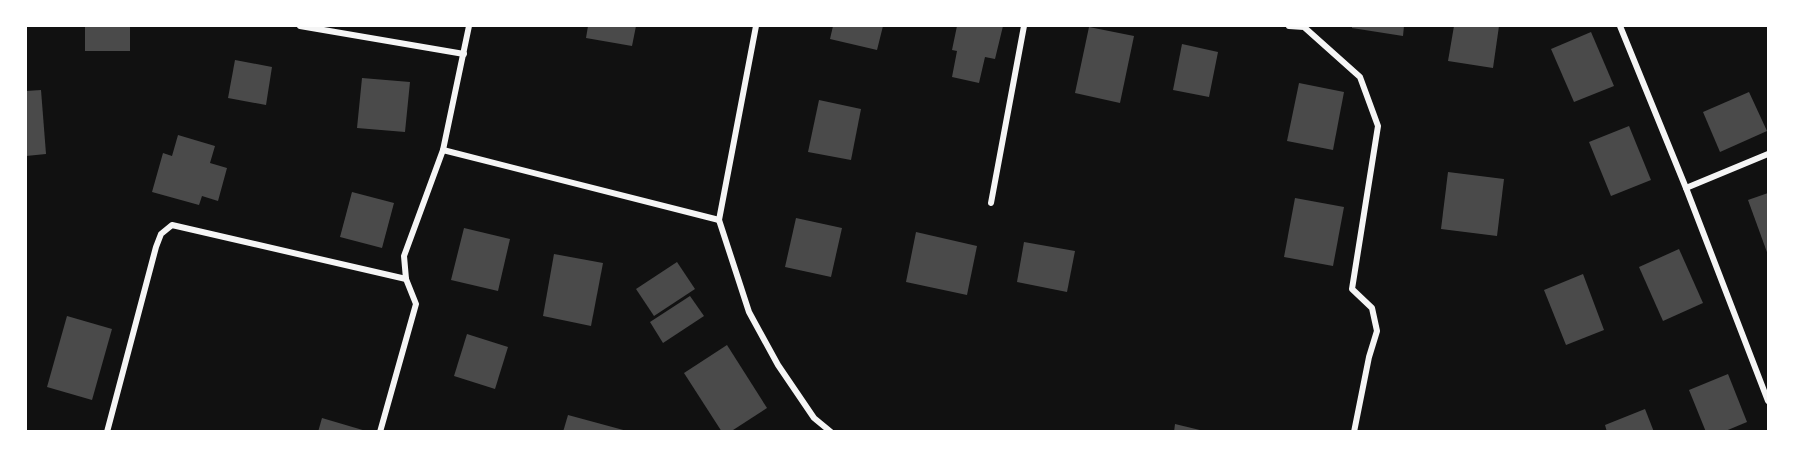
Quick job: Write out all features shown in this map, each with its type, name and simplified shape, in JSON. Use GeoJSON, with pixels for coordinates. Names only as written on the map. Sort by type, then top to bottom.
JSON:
{"type":"FeatureCollection","features":[{"type":"Feature","properties":{"kind":"street"},"geometry":{"type":"LineString","coordinates":[[300,26],[464,54]]}},
{"type":"Feature","properties":{"kind":"street"},"geometry":{"type":"LineString","coordinates":[[380,432],[416,304],[406,279],[404,256],[443,150],[469,26]]}},
{"type":"Feature","properties":{"kind":"street"},"geometry":{"type":"LineString","coordinates":[[756,26],[719,220],[749,312],[784,374],[814,418],[831,432]]}},
{"type":"Feature","properties":{"kind":"street"},"geometry":{"type":"LineString","coordinates":[[991,203],[1024,26]]}},
{"type":"Feature","properties":{"kind":"street"},"geometry":{"type":"LineString","coordinates":[[1289,26],[1304,26],[1360,77],[1378,126],[1352,289],[1372,308],[1377,331],[1354,432]]}},
{"type":"Feature","properties":{"kind":"street"},"geometry":{"type":"LineString","coordinates":[[1620,26],[1686,188],[1768,401]]}},
{"type":"Feature","properties":{"kind":"street"},"geometry":{"type":"LineString","coordinates":[[443,150],[719,220]]}},
{"type":"Feature","properties":{"kind":"street"},"geometry":{"type":"LineString","coordinates":[[1686,188],[1768,154]]}},
{"type":"Feature","properties":{"kind":"street"},"geometry":{"type":"LineString","coordinates":[[107,432],[156,247],[161,234],[172,225],[406,279]]}},
{"type":"Feature","properties":{"kind":"building"},"geometry":{"type":"Polygon","coordinates":[[[85,26],[130,26],[130,51],[85,51],[85,26]]]}},
{"type":"Feature","properties":{"kind":"building"},"geometry":{"type":"Polygon","coordinates":[[[588,26],[636,26],[632,46],[586,38],[588,26]]]}},
{"type":"Feature","properties":{"kind":"building"},"geometry":{"type":"Polygon","coordinates":[[[833,26],[883,26],[877,50],[830,39],[833,26]]]}},
{"type":"Feature","properties":{"kind":"building"},"geometry":{"type":"Polygon","coordinates":[[[957,26],[1003,26],[995,59],[985,57],[979,83],[952,77],[957,51],[952,50],[957,26]]]}},
{"type":"Feature","properties":{"kind":"building"},"geometry":{"type":"Polygon","coordinates":[[[1352,26],[1404,26],[1403,36],[1352,28],[1352,26]]]}},
{"type":"Feature","properties":{"kind":"building"},"geometry":{"type":"Polygon","coordinates":[[[1454,26],[1499,26],[1493,68],[1448,61],[1454,26]]]}},
{"type":"Feature","properties":{"kind":"building"},"geometry":{"type":"Polygon","coordinates":[[[1089,27],[1134,36],[1120,103],[1075,93],[1089,27]]]}},
{"type":"Feature","properties":{"kind":"building"},"geometry":{"type":"Polygon","coordinates":[[[1591,32],[1614,86],[1574,102],[1551,49],[1591,32]]]}},
{"type":"Feature","properties":{"kind":"building"},"geometry":{"type":"Polygon","coordinates":[[[1182,44],[1218,52],[1209,97],[1173,90],[1182,44]]]}},
{"type":"Feature","properties":{"kind":"building"},"geometry":{"type":"Polygon","coordinates":[[[235,60],[272,67],[266,105],[228,98],[235,60]]]}},
{"type":"Feature","properties":{"kind":"building"},"geometry":{"type":"Polygon","coordinates":[[[362,78],[410,82],[405,132],[357,128],[362,78]]]}},
{"type":"Feature","properties":{"kind":"building"},"geometry":{"type":"Polygon","coordinates":[[[1299,83],[1344,92],[1333,150],[1287,141],[1299,83]]]}},
{"type":"Feature","properties":{"kind":"building"},"geometry":{"type":"Polygon","coordinates":[[[41,90],[46,154],[26,156],[26,91],[41,90]]]}},
{"type":"Feature","properties":{"kind":"building"},"geometry":{"type":"Polygon","coordinates":[[[1749,92],[1767,131],[1720,152],[1703,112],[1749,92]]]}},
{"type":"Feature","properties":{"kind":"building"},"geometry":{"type":"Polygon","coordinates":[[[819,100],[861,109],[851,160],[808,152],[819,100]]]}},
{"type":"Feature","properties":{"kind":"building"},"geometry":{"type":"Polygon","coordinates":[[[1629,126],[1651,180],[1611,196],[1589,142],[1629,126]]]}},
{"type":"Feature","properties":{"kind":"building"},"geometry":{"type":"Polygon","coordinates":[[[178,135],[215,146],[210,163],[227,168],[218,201],[202,196],[199,205],[152,192],[163,153],[172,156],[178,135]]]}},
{"type":"Feature","properties":{"kind":"building"},"geometry":{"type":"Polygon","coordinates":[[[1448,172],[1504,179],[1497,236],[1441,229],[1448,172]]]}},
{"type":"Feature","properties":{"kind":"building"},"geometry":{"type":"Polygon","coordinates":[[[352,192],[394,203],[382,248],[340,237],[352,192]]]}},
{"type":"Feature","properties":{"kind":"building"},"geometry":{"type":"Polygon","coordinates":[[[1768,193],[1768,255],[1748,200],[1768,193]]]}},
{"type":"Feature","properties":{"kind":"building"},"geometry":{"type":"Polygon","coordinates":[[[1295,198],[1344,207],[1333,266],[1284,257],[1295,198]]]}},
{"type":"Feature","properties":{"kind":"building"},"geometry":{"type":"Polygon","coordinates":[[[796,218],[842,228],[831,277],[785,267],[796,218]]]}},
{"type":"Feature","properties":{"kind":"building"},"geometry":{"type":"Polygon","coordinates":[[[464,228],[510,239],[498,291],[451,280],[464,228]]]}},
{"type":"Feature","properties":{"kind":"building"},"geometry":{"type":"Polygon","coordinates":[[[916,232],[977,246],[967,295],[906,282],[916,232]]]}},
{"type":"Feature","properties":{"kind":"building"},"geometry":{"type":"Polygon","coordinates":[[[1024,242],[1075,251],[1067,292],[1017,282],[1024,242]]]}},
{"type":"Feature","properties":{"kind":"building"},"geometry":{"type":"Polygon","coordinates":[[[1679,249],[1703,303],[1663,321],[1639,267],[1679,249]]]}},
{"type":"Feature","properties":{"kind":"building"},"geometry":{"type":"Polygon","coordinates":[[[554,254],[603,263],[591,326],[543,316],[554,254]]]}},
{"type":"Feature","properties":{"kind":"building"},"geometry":{"type":"Polygon","coordinates":[[[677,262],[695,289],[654,316],[636,289],[677,262]]]}},
{"type":"Feature","properties":{"kind":"building"},"geometry":{"type":"Polygon","coordinates":[[[1583,274],[1604,330],[1566,345],[1544,290],[1583,274]]]}},
{"type":"Feature","properties":{"kind":"building"},"geometry":{"type":"Polygon","coordinates":[[[690,296],[704,316],[663,343],[650,322],[690,296]]]}},
{"type":"Feature","properties":{"kind":"building"},"geometry":{"type":"Polygon","coordinates":[[[67,316],[112,329],[92,400],[47,387],[67,316]]]}},
{"type":"Feature","properties":{"kind":"building"},"geometry":{"type":"Polygon","coordinates":[[[467,334],[508,347],[495,389],[454,376],[467,334]]]}},
{"type":"Feature","properties":{"kind":"building"},"geometry":{"type":"Polygon","coordinates":[[[727,345],[767,408],[730,432],[722,432],[684,373],[727,345]]]}},
{"type":"Feature","properties":{"kind":"building"},"geometry":{"type":"Polygon","coordinates":[[[1728,374],[1747,422],[1723,432],[1706,432],[1689,390],[1728,374]]]}},
{"type":"Feature","properties":{"kind":"building"},"geometry":{"type":"Polygon","coordinates":[[[1645,409],[1654,432],[1607,432],[1605,425],[1645,409]]]}},
{"type":"Feature","properties":{"kind":"building"},"geometry":{"type":"Polygon","coordinates":[[[568,415],[627,431],[627,432],[563,432],[568,415]]]}},
{"type":"Feature","properties":{"kind":"building"},"geometry":{"type":"Polygon","coordinates":[[[322,418],[366,431],[366,432],[318,432],[322,418]]]}},
{"type":"Feature","properties":{"kind":"building"},"geometry":{"type":"Polygon","coordinates":[[[1175,424],[1204,431],[1204,432],[1174,432],[1175,424]]]}}]}
